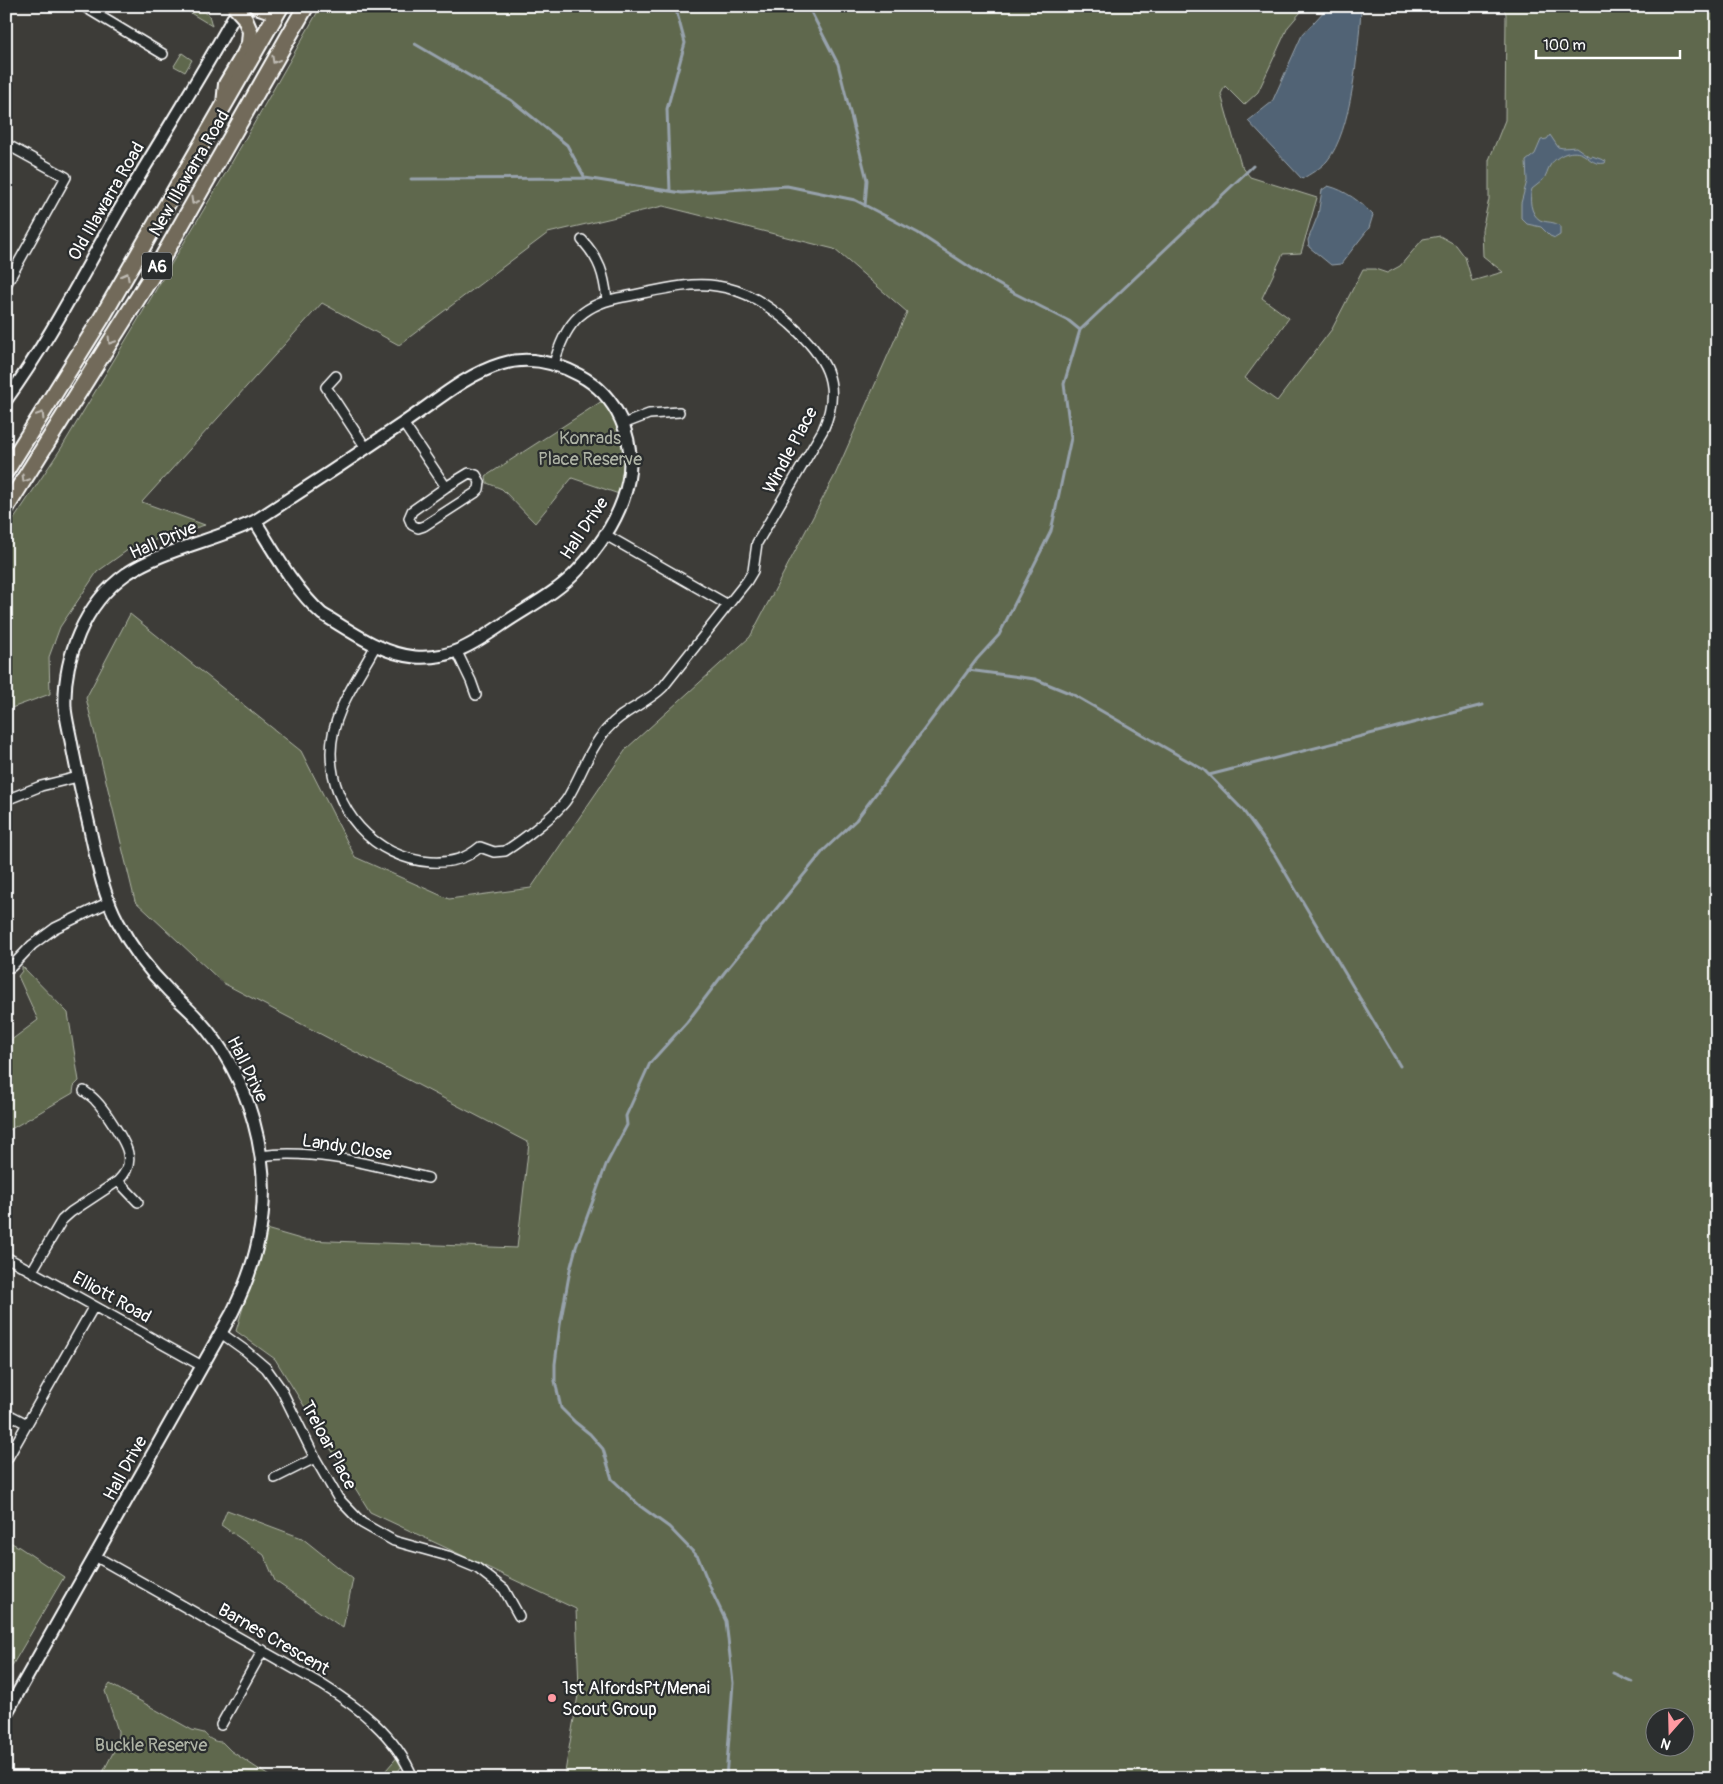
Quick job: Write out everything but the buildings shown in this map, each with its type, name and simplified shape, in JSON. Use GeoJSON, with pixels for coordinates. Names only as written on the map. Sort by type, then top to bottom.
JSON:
{"type":"FeatureCollection","features":[{"type":"Feature","properties":{"kind":"highway"},"geometry":{"type":"LineString","coordinates":[[282,8],[302,13]]}},
{"type":"Feature","properties":{"kind":"highway","name":"New Illawarra Road"},"geometry":{"type":"LineString","coordinates":[[6,471],[101,319],[224,104],[282,8]]}},
{"type":"Feature","properties":{"kind":"highway","name":"New Illawarra Road"},"geometry":{"type":"LineString","coordinates":[[6,508],[156,269],[302,13]]}},
{"type":"Feature","properties":{"kind":"main road"},"geometry":{"type":"LineString","coordinates":[[256,6],[282,8]]}},
{"type":"Feature","properties":{"kind":"main road"},"geometry":{"type":"LineString","coordinates":[[224,104],[226,84],[249,43],[250,31],[237,14]]}},
{"type":"Feature","properties":{"kind":"street"},"geometry":{"type":"LineString","coordinates":[[83,6],[163,54]]}},
{"type":"Feature","properties":{"kind":"street","name":"Old Illawarra Road"},"geometry":{"type":"LineString","coordinates":[[6,400],[28,370],[56,325],[118,213],[237,14]]}},
{"type":"Feature","properties":{"kind":"street"},"geometry":{"type":"LineString","coordinates":[[6,144],[66,177],[6,285]]}},
{"type":"Feature","properties":{"kind":"street"},"geometry":{"type":"LineString","coordinates":[[582,240],[598,260],[602,270],[607,300]]}},
{"type":"Feature","properties":{"kind":"street","name":"Windle Place"},"geometry":{"type":"LineString","coordinates":[[376,645],[343,704],[333,731],[331,762],[335,783],[342,802],[354,820],[373,840],[390,851],[408,858],[427,862],[449,862],[471,855],[480,847],[494,852],[505,851],[560,808],[606,730],[623,714],[663,687],[751,576],[757,542],[827,421],[831,389],[826,366],[821,356],[810,343],[778,314],[754,298],[734,290],[715,286],[694,285],[607,300],[590,308],[574,321],[560,342],[554,364]]}},
{"type":"Feature","properties":{"kind":"street","name":"Hall Drive"},"geometry":{"type":"LineString","coordinates":[[6,1714],[221,1333],[244,1288],[258,1239],[261,1221],[263,1188],[260,1156],[254,1123],[244,1093],[229,1062],[196,1017],[167,989],[131,944],[109,902],[103,886],[65,710],[66,677],[74,644],[88,614],[105,593],[126,574],[151,561],[228,533],[255,521],[444,395],[489,368],[523,361],[554,364],[571,371],[596,386],[614,405],[623,424],[629,448],[630,475],[624,500],[586,560],[568,580],[481,639],[457,652],[431,657],[417,657],[390,651],[333,620],[313,606],[298,587],[255,521]]}},
{"type":"Feature","properties":{"kind":"street"},"geometry":{"type":"LineString","coordinates":[[336,376],[326,388],[366,448]]}},
{"type":"Feature","properties":{"kind":"street"},"geometry":{"type":"LineString","coordinates":[[623,424],[649,414],[679,412]]}},
{"type":"Feature","properties":{"kind":"street"},"geometry":{"type":"LineString","coordinates":[[403,423],[446,487]]}},
{"type":"Feature","properties":{"kind":"street"},"geometry":{"type":"LineString","coordinates":[[469,473],[476,475],[480,482],[480,487],[476,493],[424,526],[418,528],[412,526],[408,518],[412,511],[446,487],[469,473]]}},
{"type":"Feature","properties":{"kind":"street"},"geometry":{"type":"LineString","coordinates":[[604,534],[728,605]]}},
{"type":"Feature","properties":{"kind":"street"},"geometry":{"type":"LineString","coordinates":[[457,652],[476,695]]}},
{"type":"Feature","properties":{"kind":"street"},"geometry":{"type":"LineString","coordinates":[[6,800],[41,786],[78,777]]}},
{"type":"Feature","properties":{"kind":"street"},"geometry":{"type":"LineString","coordinates":[[11,967],[32,945],[55,928],[109,902]]}},
{"type":"Feature","properties":{"kind":"street"},"geometry":{"type":"LineString","coordinates":[[32,1271],[62,1220],[71,1212],[118,1182],[128,1167],[126,1147],[96,1100],[84,1091]]}},
{"type":"Feature","properties":{"kind":"street","name":"Landy Close"},"geometry":{"type":"LineString","coordinates":[[260,1156],[280,1154],[344,1159],[428,1178]]}},
{"type":"Feature","properties":{"kind":"street"},"geometry":{"type":"LineString","coordinates":[[118,1182],[138,1202]]}},
{"type":"Feature","properties":{"kind":"street","name":"Elliott Road"},"geometry":{"type":"LineString","coordinates":[[6,1257],[202,1366]]}},
{"type":"Feature","properties":{"kind":"street"},"geometry":{"type":"LineString","coordinates":[[6,1462],[94,1306]]}},
{"type":"Feature","properties":{"kind":"street","name":"Treloar Place"},"geometry":{"type":"LineString","coordinates":[[221,1333],[266,1368],[281,1389],[315,1458],[338,1498],[362,1523],[394,1541],[448,1556],[477,1568],[504,1589],[519,1616]]}},
{"type":"Feature","properties":{"kind":"street"},"geometry":{"type":"LineString","coordinates":[[6,1413],[27,1424]]}},
{"type":"Feature","properties":{"kind":"street"},"geometry":{"type":"LineString","coordinates":[[275,1478],[315,1458]]}},
{"type":"Feature","properties":{"kind":"street","name":"Barnes Crescent"},"geometry":{"type":"LineString","coordinates":[[95,1556],[263,1650],[352,1703],[382,1731],[400,1754],[413,1778]]}},
{"type":"Feature","properties":{"kind":"street"},"geometry":{"type":"LineString","coordinates":[[221,1725],[263,1650]]}},
{"type":"Feature","properties":{"kind":"green space"},"geometry":{"type":"Polygon","coordinates":[[[179,6],[195,6],[209,15],[212,26],[179,6]]]}},
{"type":"Feature","properties":{"kind":"green space"},"geometry":{"type":"Polygon","coordinates":[[[321,6],[1306,6],[1288,27],[1258,92],[1244,105],[1225,86],[1221,94],[1241,165],[1250,177],[1317,198],[1301,253],[1283,254],[1262,298],[1289,318],[1245,378],[1277,401],[1332,329],[1363,269],[1375,269],[1387,273],[1400,266],[1423,239],[1440,236],[1456,245],[1465,257],[1472,281],[1503,272],[1483,256],[1482,230],[1489,199],[1489,160],[1505,120],[1506,14],[1503,6],[1717,6],[1717,1778],[564,1778],[579,1689],[576,1609],[370,1512],[275,1359],[236,1331],[266,1229],[304,1240],[517,1248],[529,1143],[223,983],[135,901],[86,698],[130,614],[301,751],[355,857],[449,899],[531,888],[627,748],[750,637],[835,475],[907,312],[834,249],[663,206],[548,233],[399,345],[322,303],[142,502],[205,525],[132,547],[97,572],[60,627],[49,657],[50,694],[6,710],[6,531],[62,447],[228,169],[321,6]]]}},
{"type":"Feature","properties":{"kind":"green space"},"geometry":{"type":"Polygon","coordinates":[[[182,53],[192,60],[185,72],[174,66],[182,53]]]}},
{"type":"Feature","properties":{"kind":"green space","name":"Konrads Place Reserve"},"geometry":{"type":"Polygon","coordinates":[[[602,401],[620,433],[624,470],[619,494],[572,478],[535,523],[502,489],[487,483],[486,476],[602,401]]]}},
{"type":"Feature","properties":{"kind":"green space"},"geometry":{"type":"Polygon","coordinates":[[[22,966],[68,1013],[79,1081],[74,1086],[73,1093],[6,1132],[6,1044],[38,1020],[18,976],[22,971],[22,966]]]}},
{"type":"Feature","properties":{"kind":"green space"},"geometry":{"type":"Polygon","coordinates":[[[227,1510],[302,1538],[353,1579],[343,1628],[275,1581],[264,1555],[221,1525],[227,1510]]]}},
{"type":"Feature","properties":{"kind":"green space"},"geometry":{"type":"Polygon","coordinates":[[[6,1540],[64,1577],[6,1676],[6,1540]]]}},
{"type":"Feature","properties":{"kind":"green space","name":"Buckle Reserve"},"geometry":{"type":"Polygon","coordinates":[[[110,1684],[192,1730],[204,1733],[214,1741],[222,1742],[231,1751],[272,1778],[100,1778],[117,1745],[118,1731],[105,1691],[110,1684]]]}},
{"type":"Feature","properties":{"kind":"green space"},"geometry":{"type":"Polygon","coordinates":[[[400,1754],[405,1762],[393,1778],[379,1778],[400,1754]]]}},
{"type":"Feature","properties":{"kind":"water"},"geometry":{"type":"Polygon","coordinates":[[[1332,6],[1355,6],[1361,11],[1352,89],[1348,111],[1336,148],[1325,164],[1302,179],[1248,121],[1272,102],[1302,35],[1327,8],[1332,6]]]}},
{"type":"Feature","properties":{"kind":"water"},"geometry":{"type":"Polygon","coordinates":[[[1550,135],[1558,147],[1576,147],[1590,157],[1606,161],[1605,163],[1593,162],[1584,155],[1575,152],[1562,155],[1550,166],[1544,179],[1532,189],[1531,206],[1534,214],[1540,220],[1560,226],[1560,235],[1555,238],[1550,236],[1541,227],[1527,224],[1521,218],[1521,203],[1527,181],[1526,161],[1535,154],[1541,140],[1547,139],[1550,135]]]}},
{"type":"Feature","properties":{"kind":"water"},"geometry":{"type":"Polygon","coordinates":[[[1328,186],[1341,190],[1352,197],[1373,215],[1369,228],[1341,264],[1331,265],[1309,247],[1308,240],[1318,215],[1322,190],[1328,186]]]}},
{"type":"Feature","properties":{"kind":"waterway"},"geometry":{"type":"LineString","coordinates":[[670,191],[667,109],[685,43],[675,6]]}},
{"type":"Feature","properties":{"kind":"waterway"},"geometry":{"type":"LineString","coordinates":[[808,6],[838,64],[867,180],[865,206]]}},
{"type":"Feature","properties":{"kind":"waterway"},"geometry":{"type":"LineString","coordinates":[[1361,6],[1361,11]]}},
{"type":"Feature","properties":{"kind":"waterway"},"geometry":{"type":"LineString","coordinates":[[415,44],[511,100],[567,145],[585,178]]}},
{"type":"Feature","properties":{"kind":"waterway"},"geometry":{"type":"LineString","coordinates":[[726,1778],[733,1683],[726,1621],[698,1557],[669,1527],[640,1506],[612,1479],[603,1449],[590,1434],[561,1408],[555,1381],[555,1364],[560,1325],[576,1247],[606,1165],[627,1125],[626,1116],[650,1063],[687,1022],[724,973],[824,850],[856,820],[977,659],[999,635],[1051,531],[1071,438],[1064,384],[1080,330],[1253,166]]}},
{"type":"Feature","properties":{"kind":"waterway"},"geometry":{"type":"LineString","coordinates":[[411,179],[585,178],[682,193],[787,186],[855,200],[918,233],[982,275],[1069,321],[1080,330]]}},
{"type":"Feature","properties":{"kind":"waterway"},"geometry":{"type":"LineString","coordinates":[[968,670],[1035,679],[1072,694],[1204,770],[1242,809],[1275,855],[1400,1066]]}},
{"type":"Feature","properties":{"kind":"waterway"},"geometry":{"type":"LineString","coordinates":[[1209,775],[1483,705]]}},
{"type":"Feature","properties":{"kind":"waterway"},"geometry":{"type":"LineString","coordinates":[[1613,1673],[1633,1682]]}},
{"type":"Feature","properties":{"kind":"place","name":"1st AlfordsPt/Menai Scout Group"},"geometry":{"type":"Point","coordinates":[552,1698]}}]}
